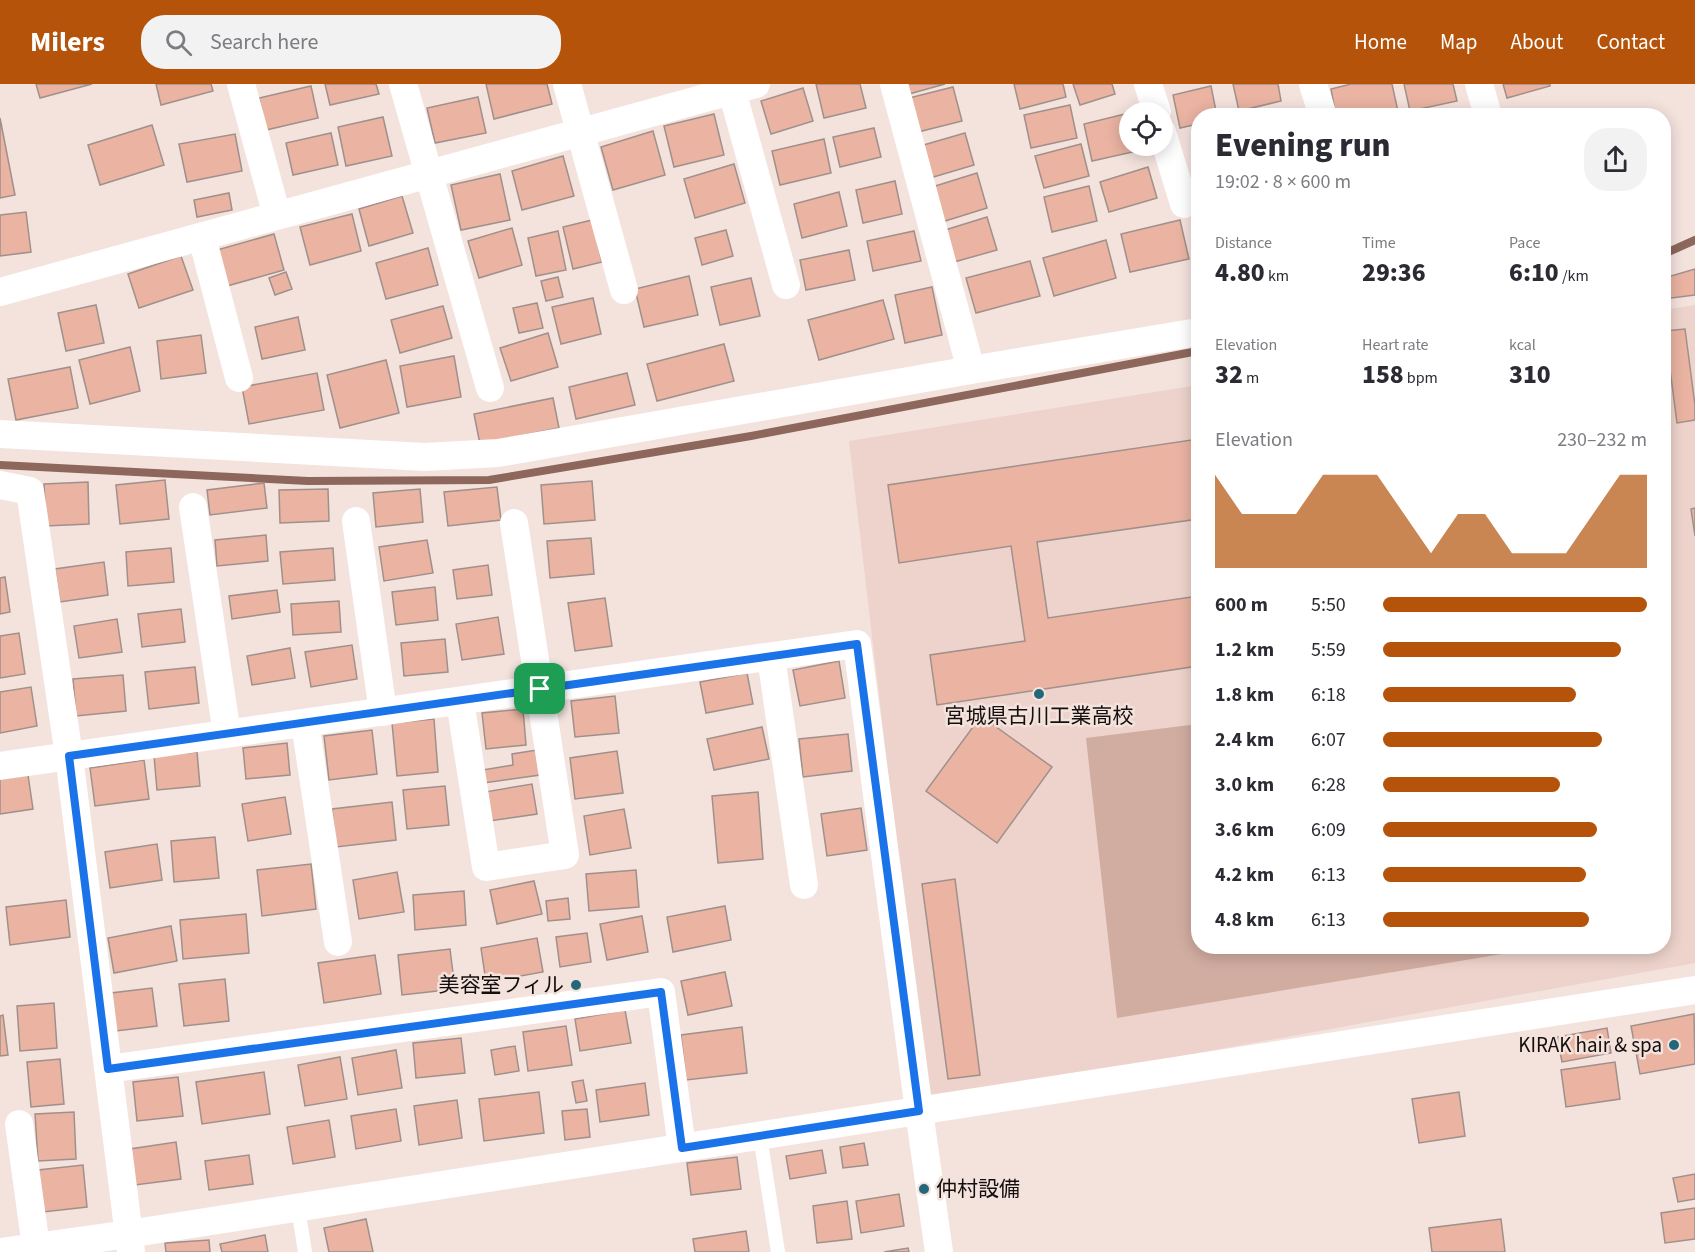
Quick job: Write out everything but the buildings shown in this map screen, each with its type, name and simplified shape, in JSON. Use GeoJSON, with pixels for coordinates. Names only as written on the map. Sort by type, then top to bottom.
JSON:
{"type":"FeatureCollection","features":[{"type":"Feature","properties":{"kind":"street"},"geometry":{"type":"LineString","coordinates":[[241,84],[277,216]]}},
{"type":"Feature","properties":{"kind":"street"},"geometry":{"type":"LineString","coordinates":[[403,84],[490,388]]}},
{"type":"Feature","properties":{"kind":"street"},"geometry":{"type":"LineString","coordinates":[[567,84],[624,290]]}},
{"type":"Feature","properties":{"kind":"street"},"geometry":{"type":"LineString","coordinates":[[894,84],[971,370]]}},
{"type":"Feature","properties":{"kind":"street"},"geometry":{"type":"LineString","coordinates":[[1148,84],[1154,102]]}},
{"type":"Feature","properties":{"kind":"street"},"geometry":{"type":"LineString","coordinates":[[1314,84],[1321,108]]}},
{"type":"Feature","properties":{"kind":"street"},"geometry":{"type":"LineString","coordinates":[[1479,84],[1486,108]]}},
{"type":"Feature","properties":{"kind":"street"},"geometry":{"type":"LineString","coordinates":[[0,292],[580,133],[740,86],[786,285]]}},
{"type":"Feature","properties":{"kind":"street"},"geometry":{"type":"LineString","coordinates":[[1169,156],[1184,204]]}},
{"type":"Feature","properties":{"kind":"street"},"geometry":{"type":"LineString","coordinates":[[202,237],[239,378]]}},
{"type":"Feature","properties":{"kind":"street"},"geometry":{"type":"LineString","coordinates":[[0,434],[425,457],[498,453],[1191,333]]}},
{"type":"Feature","properties":{"kind":"street"},"geometry":{"type":"LineString","coordinates":[[1,479],[30,491],[69,756],[129,1243]]}},
{"type":"Feature","properties":{"kind":"street"},"geometry":{"type":"LineString","coordinates":[[193,507],[227,734]]}},
{"type":"Feature","properties":{"kind":"street"},"geometry":{"type":"LineString","coordinates":[[356,520],[383,712]]}},
{"type":"Feature","properties":{"kind":"street"},"geometry":{"type":"LineString","coordinates":[[460,700],[486,867],[565,855],[514,523]]}},
{"type":"Feature","properties":{"kind":"street"},"geometry":{"type":"LineString","coordinates":[[0,766],[857,644],[939,1252]]}},
{"type":"Feature","properties":{"kind":"street"},"geometry":{"type":"LineString","coordinates":[[771,657],[804,885]]}},
{"type":"Feature","properties":{"kind":"street"},"geometry":{"type":"LineString","coordinates":[[305,723],[338,942]]}},
{"type":"Feature","properties":{"kind":"street"},"geometry":{"type":"LineString","coordinates":[[1,1252],[36,1247],[129,1243],[298,1208],[1695,990]]}},
{"type":"Feature","properties":{"kind":"street"},"geometry":{"type":"LineString","coordinates":[[108,1069],[661,992],[682,1148]]}},
{"type":"Feature","properties":{"kind":"street"},"geometry":{"type":"LineString","coordinates":[[19,1124],[36,1247]]}},
{"type":"Feature","properties":{"kind":"lane"},"geometry":{"type":"LineString","coordinates":[[760,1136],[778,1252]]}},
{"type":"Feature","properties":{"kind":"lane"},"geometry":{"type":"LineString","coordinates":[[298,1208],[305,1252]]}},
{"type":"Feature","properties":{"kind":"shaded area","name":"宮城県古川工業高校"},"geometry":{"type":"Polygon","coordinates":[[[1695,305],[1695,963],[927,1102],[849,441],[1191,386],[1191,954],[1671,954],[1671,309],[1695,305]]]}},
{"type":"Feature","properties":{"kind":"shaded area"},"geometry":{"type":"Polygon","coordinates":[[[1191,725],[1191,954],[1502,954],[1117,1018],[1086,738],[1191,725]]]}},
{"type":"Feature","properties":{"kind":"waterway"},"geometry":{"type":"LineString","coordinates":[[1671,251],[1695,240]]}},
{"type":"Feature","properties":{"kind":"waterway"},"geometry":{"type":"LineString","coordinates":[[0,465],[308,481],[489,480],[751,436],[1191,352]]}},
{"type":"Feature","properties":{"kind":"place","name":"宮城県古川工業高校"},"geometry":{"type":"Point","coordinates":[1039,694]}},
{"type":"Feature","properties":{"kind":"place","name":"美容室フィル"},"geometry":{"type":"Point","coordinates":[576,985]}},
{"type":"Feature","properties":{"kind":"place","name":"KIRAK hair & spa"},"geometry":{"type":"Point","coordinates":[1674,1045]}},
{"type":"Feature","properties":{"kind":"place","name":"仲村設備"},"geometry":{"type":"Point","coordinates":[924,1189]}},
{"type":"Feature","properties":{"kind":"route"},"geometry":{"type":"LineString","coordinates":[[857,644],[919,1111],[682,1148],[661,992],[108,1069],[69,756],[540,689],[857,644]]}}]}
